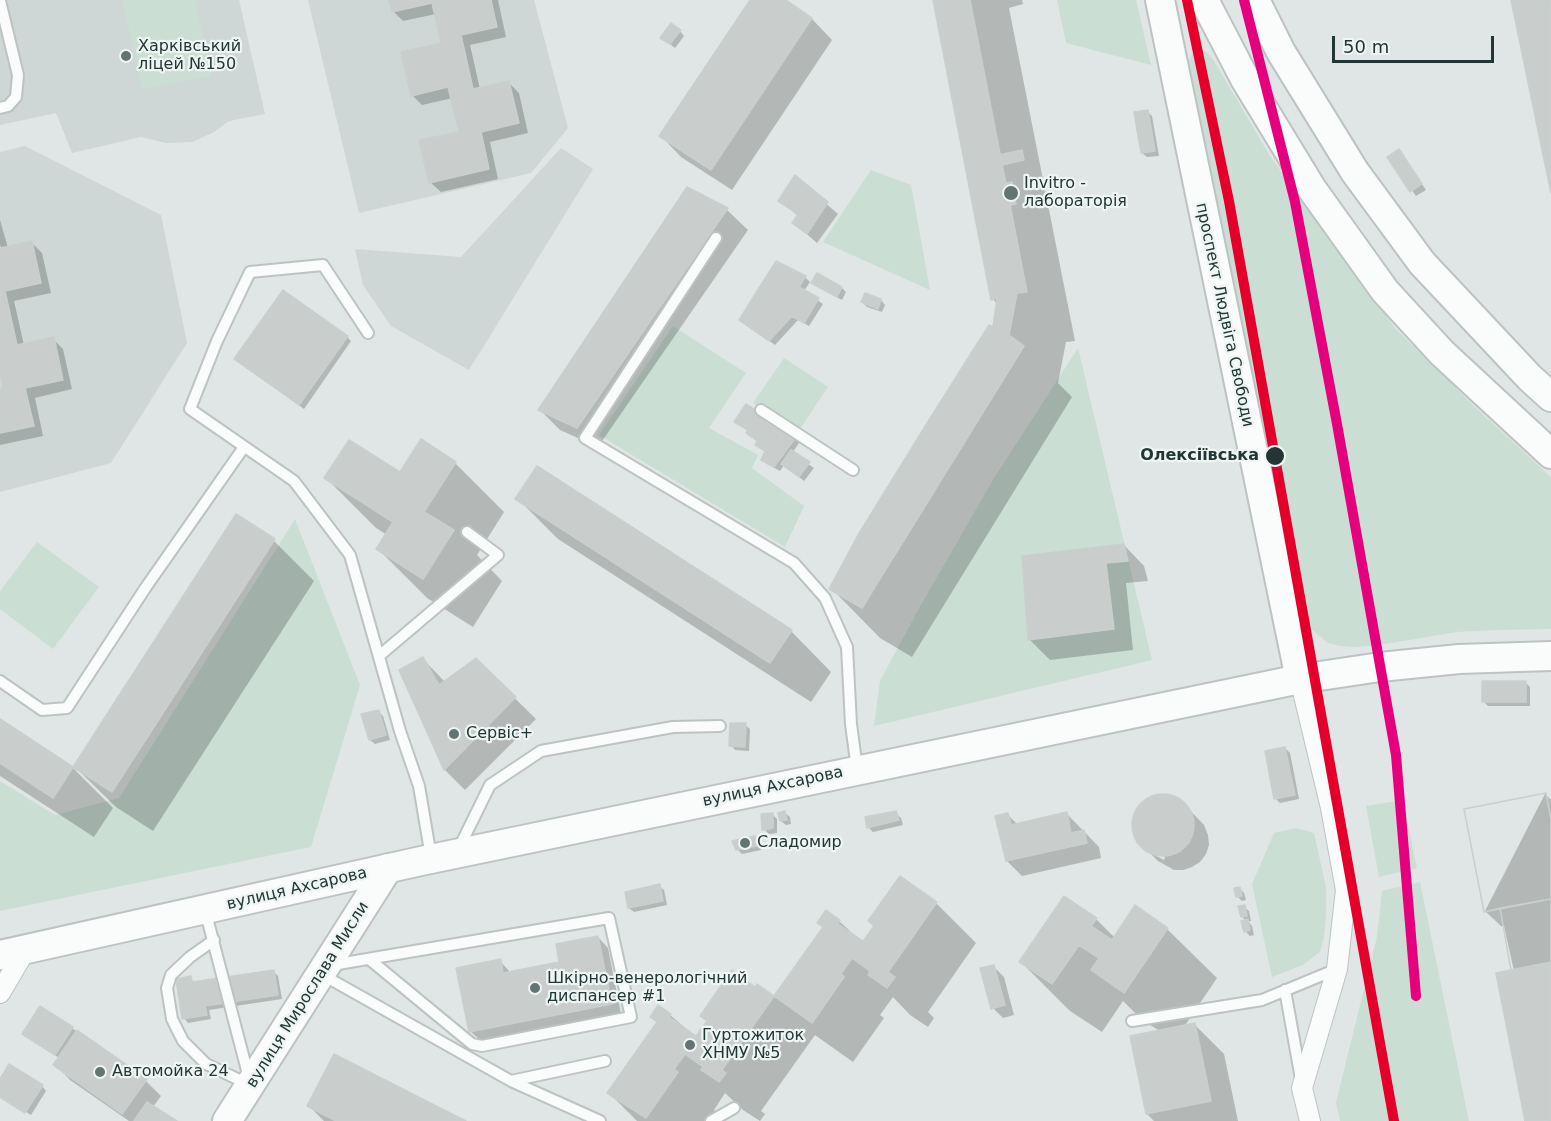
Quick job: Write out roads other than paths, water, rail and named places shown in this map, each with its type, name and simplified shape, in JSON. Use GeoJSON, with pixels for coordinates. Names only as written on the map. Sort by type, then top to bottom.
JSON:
{"type":"FeatureCollection","features":[{"type":"Feature","properties":{"kind":"street","name":"проспект Людвіга Свободи"},"geometry":{"type":"LineString","coordinates":[[1160,0],[1300,679],[1331,808],[1346,890],[1337,969],[1302,1088]]}},
{"type":"Feature","properties":{"kind":"street"},"geometry":{"type":"LineString","coordinates":[[1204,0],[1245,79],[1312,189],[1385,291],[1442,353],[1551,454]]}},
{"type":"Feature","properties":{"kind":"street"},"geometry":{"type":"LineString","coordinates":[[1255,0],[1281,52],[1355,172],[1422,263],[1530,378],[1551,396]]}},
{"type":"Feature","properties":{"kind":"street","name":"вулиця Ахсарова"},"geometry":{"type":"LineString","coordinates":[[13,952],[388,868],[1300,679],[1459,658],[1551,656]]}},
{"type":"Feature","properties":{"kind":"street","name":"вулиця Мирослава Мисли"},"geometry":{"type":"LineString","coordinates":[[228,1121],[388,868]]}},
{"type":"Feature","properties":{"kind":"street"},"geometry":{"type":"LineString","coordinates":[[0,993],[13,952]]}},
{"type":"Feature","properties":{"kind":"street"},"geometry":{"type":"LineString","coordinates":[[1302,1088],[1310,1121]]}},
{"type":"Feature","properties":{"kind":"lane"},"geometry":{"type":"LineString","coordinates":[[0,1],[18,75],[15,97],[8,106],[0,108]]}},
{"type":"Feature","properties":{"kind":"lane"},"geometry":{"type":"LineString","coordinates":[[716,238],[585,438],[794,562],[825,598],[847,647],[850,724],[857,769]]}},
{"type":"Feature","properties":{"kind":"lane"},"geometry":{"type":"LineString","coordinates":[[368,333],[323,265],[250,272],[190,409],[294,481],[350,555],[378,656],[443,857]]}},
{"type":"Feature","properties":{"kind":"lane"},"geometry":{"type":"LineString","coordinates":[[761,410],[853,470]]}},
{"type":"Feature","properties":{"kind":"lane"},"geometry":{"type":"LineString","coordinates":[[0,681],[42,710],[67,708],[146,587],[244,447]]}},
{"type":"Feature","properties":{"kind":"lane"},"geometry":{"type":"LineString","coordinates":[[378,656],[498,555],[468,532]]}},
{"type":"Feature","properties":{"kind":"lane"},"geometry":{"type":"LineString","coordinates":[[443,857],[490,785],[541,751],[673,727],[720,726]]}},
{"type":"Feature","properties":{"kind":"lane"},"geometry":{"type":"LineString","coordinates":[[205,910],[251,1085]]}},
{"type":"Feature","properties":{"kind":"lane"},"geometry":{"type":"LineString","coordinates":[[323,970],[369,959],[609,918],[632,1017],[482,1046],[472,1044],[369,959]]}},
{"type":"Feature","properties":{"kind":"lane"},"geometry":{"type":"LineString","coordinates":[[214,940],[190,957],[171,975],[167,988],[172,1019],[183,1041],[206,1064],[251,1085]]}},
{"type":"Feature","properties":{"kind":"lane"},"geometry":{"type":"LineString","coordinates":[[1132,1021],[1262,1000],[1337,969]]}},
{"type":"Feature","properties":{"kind":"lane"},"geometry":{"type":"LineString","coordinates":[[323,970],[510,1081],[600,1121]]}},
{"type":"Feature","properties":{"kind":"lane"},"geometry":{"type":"LineString","coordinates":[[1285,990],[1302,1088]]}},
{"type":"Feature","properties":{"kind":"lane"},"geometry":{"type":"LineString","coordinates":[[510,1081],[605,1061]]}},
{"type":"Feature","properties":{"kind":"lane"},"geometry":{"type":"LineString","coordinates":[[711,1121],[734,1108]]}},
{"type":"Feature","properties":{"kind":"place","name":"Харківський ліцей №150"},"geometry":{"type":"Point","coordinates":[126,56]}},
{"type":"Feature","properties":{"kind":"place","name":"Invitro - лабораторія"},"geometry":{"type":"Point","coordinates":[1011,193]}},
{"type":"Feature","properties":{"kind":"place","name":"Олексіївська"},"geometry":{"type":"Point","coordinates":[1275,456]}},
{"type":"Feature","properties":{"kind":"place","name":"Сервіс+"},"geometry":{"type":"Point","coordinates":[454,734]}},
{"type":"Feature","properties":{"kind":"place","name":"Сладомир"},"geometry":{"type":"Point","coordinates":[745,843]}},
{"type":"Feature","properties":{"kind":"place","name":"Шкірно-венерологічний диспансер #1"},"geometry":{"type":"Point","coordinates":[535,988]}},
{"type":"Feature","properties":{"kind":"place","name":"Гуртожиток ХНМУ №5"},"geometry":{"type":"Point","coordinates":[690,1045]}},
{"type":"Feature","properties":{"kind":"place","name":"Автомойка 24"},"geometry":{"type":"Point","coordinates":[100,1072]}}]}
